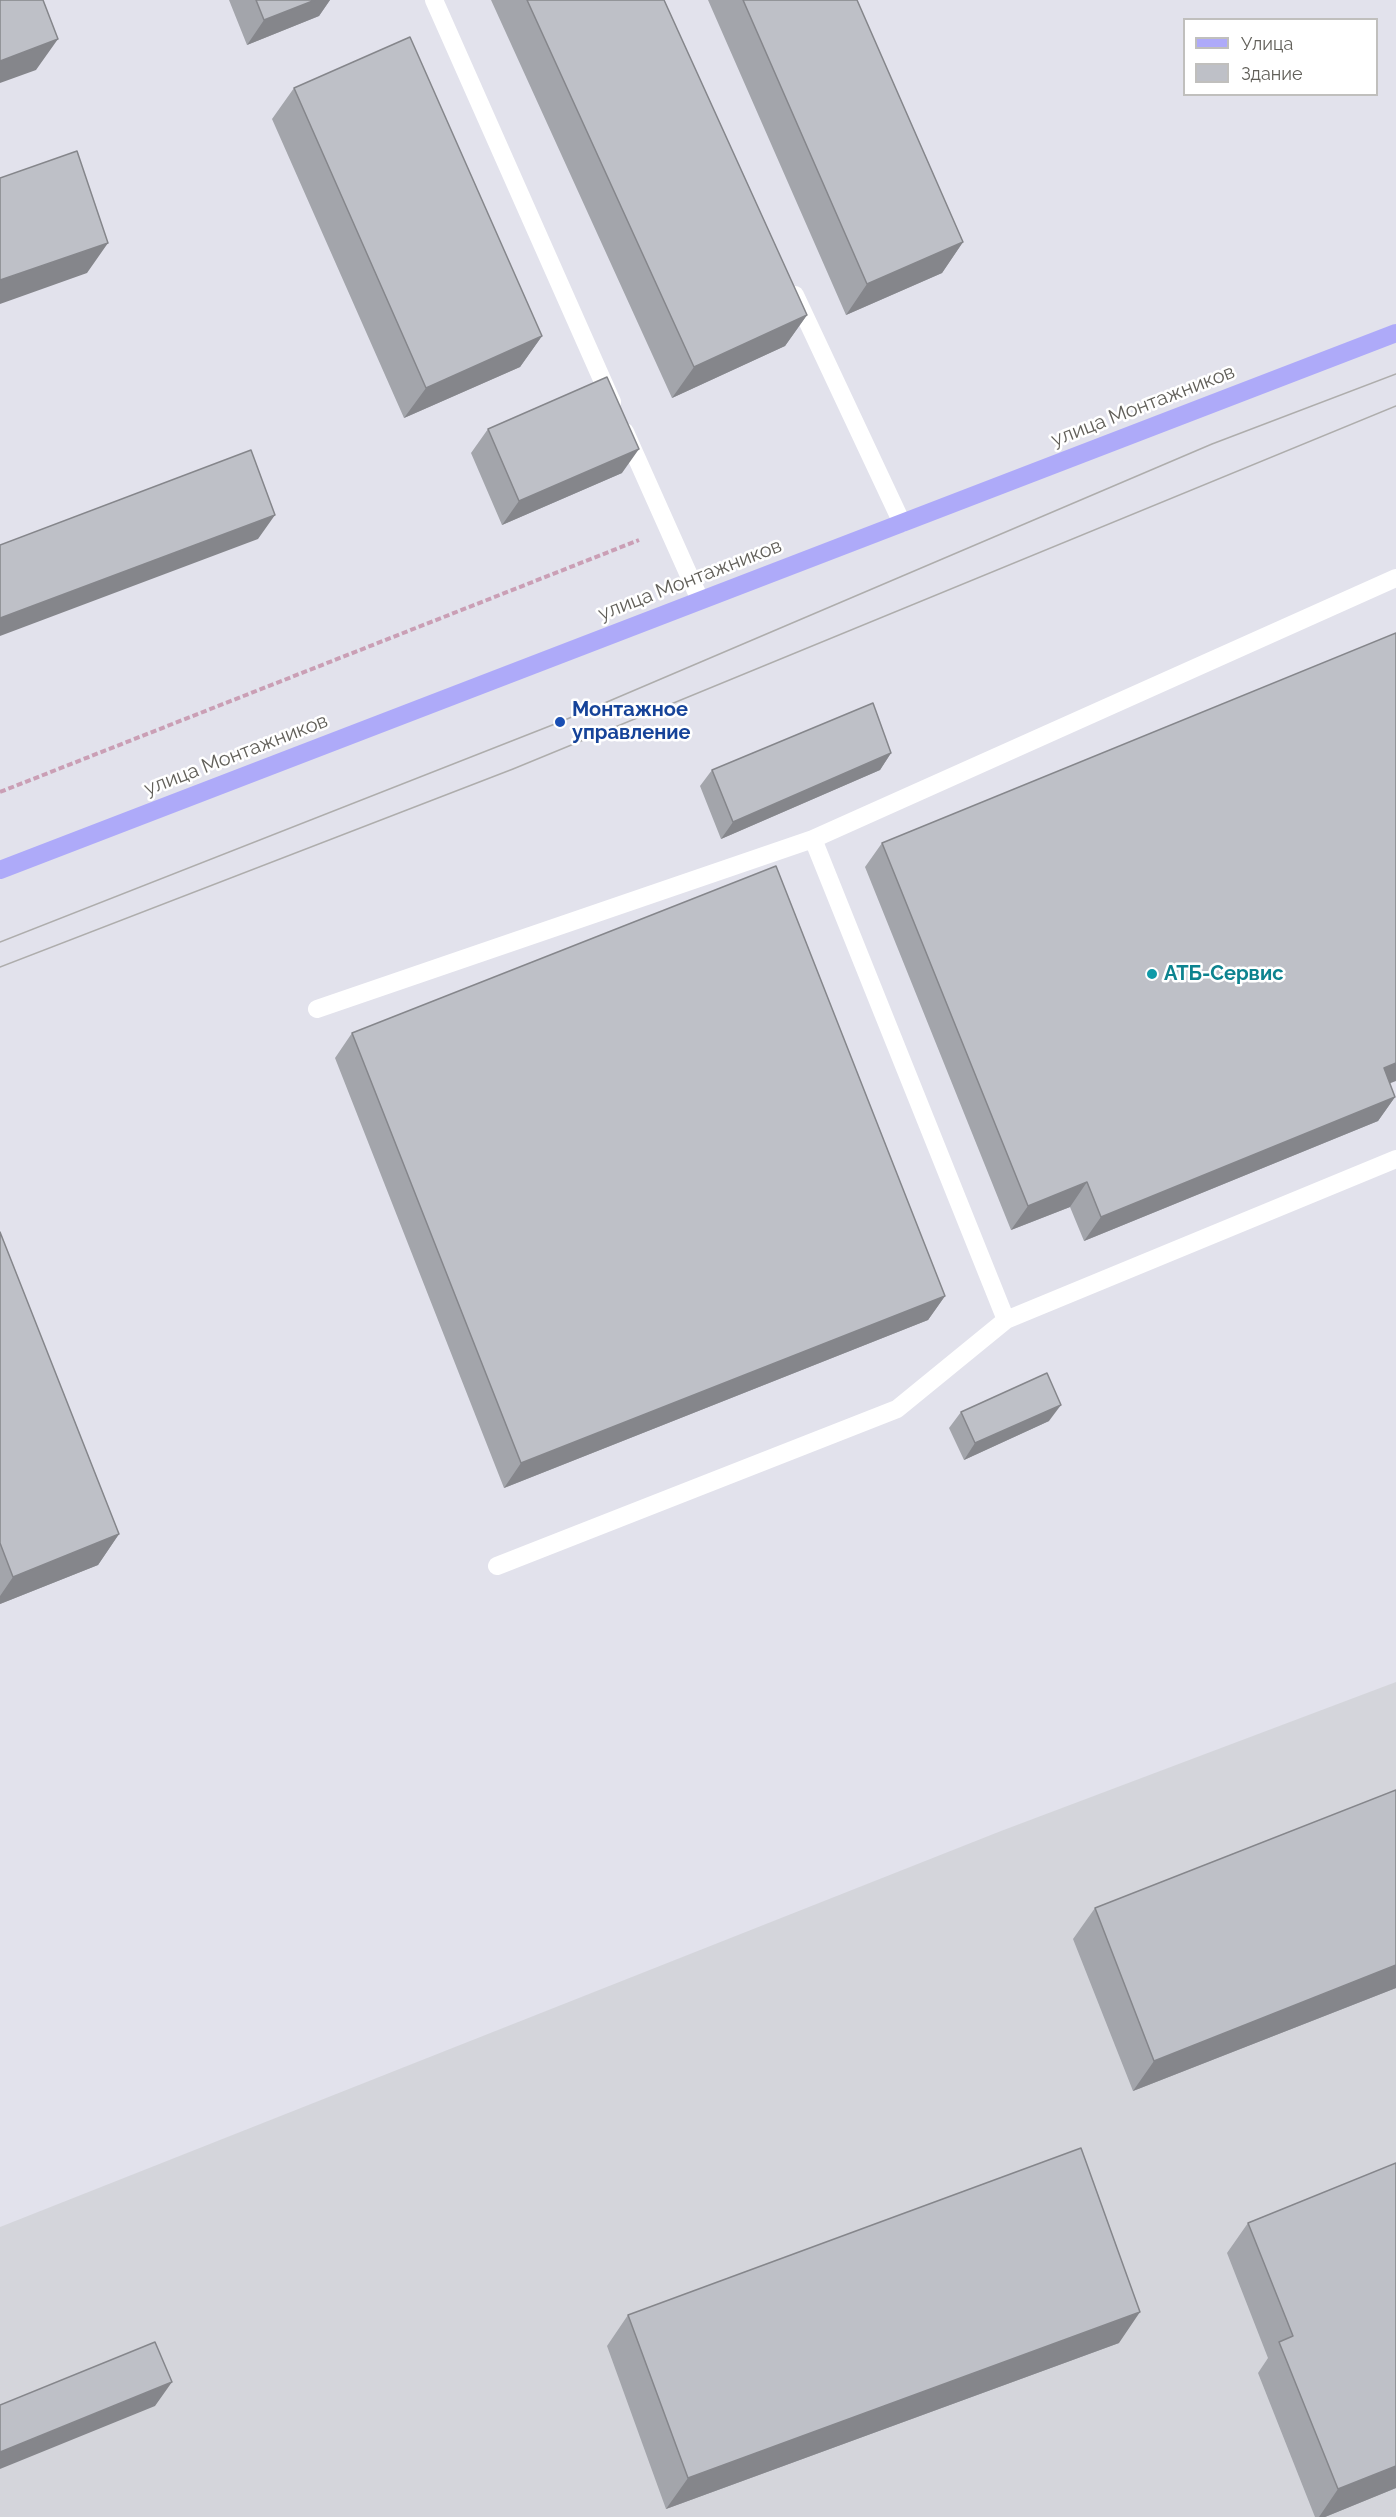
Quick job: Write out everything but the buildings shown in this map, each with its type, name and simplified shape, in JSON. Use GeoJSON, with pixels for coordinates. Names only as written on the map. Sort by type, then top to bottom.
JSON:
{"type":"FeatureCollection","features":[{"type":"Feature","properties":{"kind":"main road","name":"улица Монтажников"},"geometry":{"type":"LineString","coordinates":[[0,870],[1396,333]]}},
{"type":"Feature","properties":{"kind":"lane"},"geometry":{"type":"LineString","coordinates":[[434,0],[699,600]]}},
{"type":"Feature","properties":{"kind":"lane"},"geometry":{"type":"LineString","coordinates":[[787,277],[902,523]]}},
{"type":"Feature","properties":{"kind":"lane"},"geometry":{"type":"LineString","coordinates":[[316,1009],[813,839],[1396,578]]}},
{"type":"Feature","properties":{"kind":"lane"},"geometry":{"type":"LineString","coordinates":[[813,839],[1006,1320]]}},
{"type":"Feature","properties":{"kind":"lane"},"geometry":{"type":"LineString","coordinates":[[497,1566],[897,1409],[1006,1320],[1396,1159]]}},
{"type":"Feature","properties":{"kind":"path"},"geometry":{"type":"LineString","coordinates":[[0,792],[668,529]]}},
{"type":"Feature","properties":{"kind":"shaded area"},"geometry":{"type":"Polygon","coordinates":[[[1396,1682],[1396,2517],[0,2517],[0,2227],[1001,1831],[1396,1682]]]}},
{"type":"Feature","properties":{"kind":"tram line"},"geometry":{"type":"LineString","coordinates":[[0,942],[560,722],[1212,444],[1396,374]]}},
{"type":"Feature","properties":{"kind":"tram line"},"geometry":{"type":"LineString","coordinates":[[0,967],[513,769],[1396,406]]}},
{"type":"Feature","properties":{"kind":"place","name":"Монтажное управление"},"geometry":{"type":"Point","coordinates":[560,722]}},
{"type":"Feature","properties":{"kind":"place","name":"АТБ-Сервис"},"geometry":{"type":"Point","coordinates":[1152,974]}}]}
